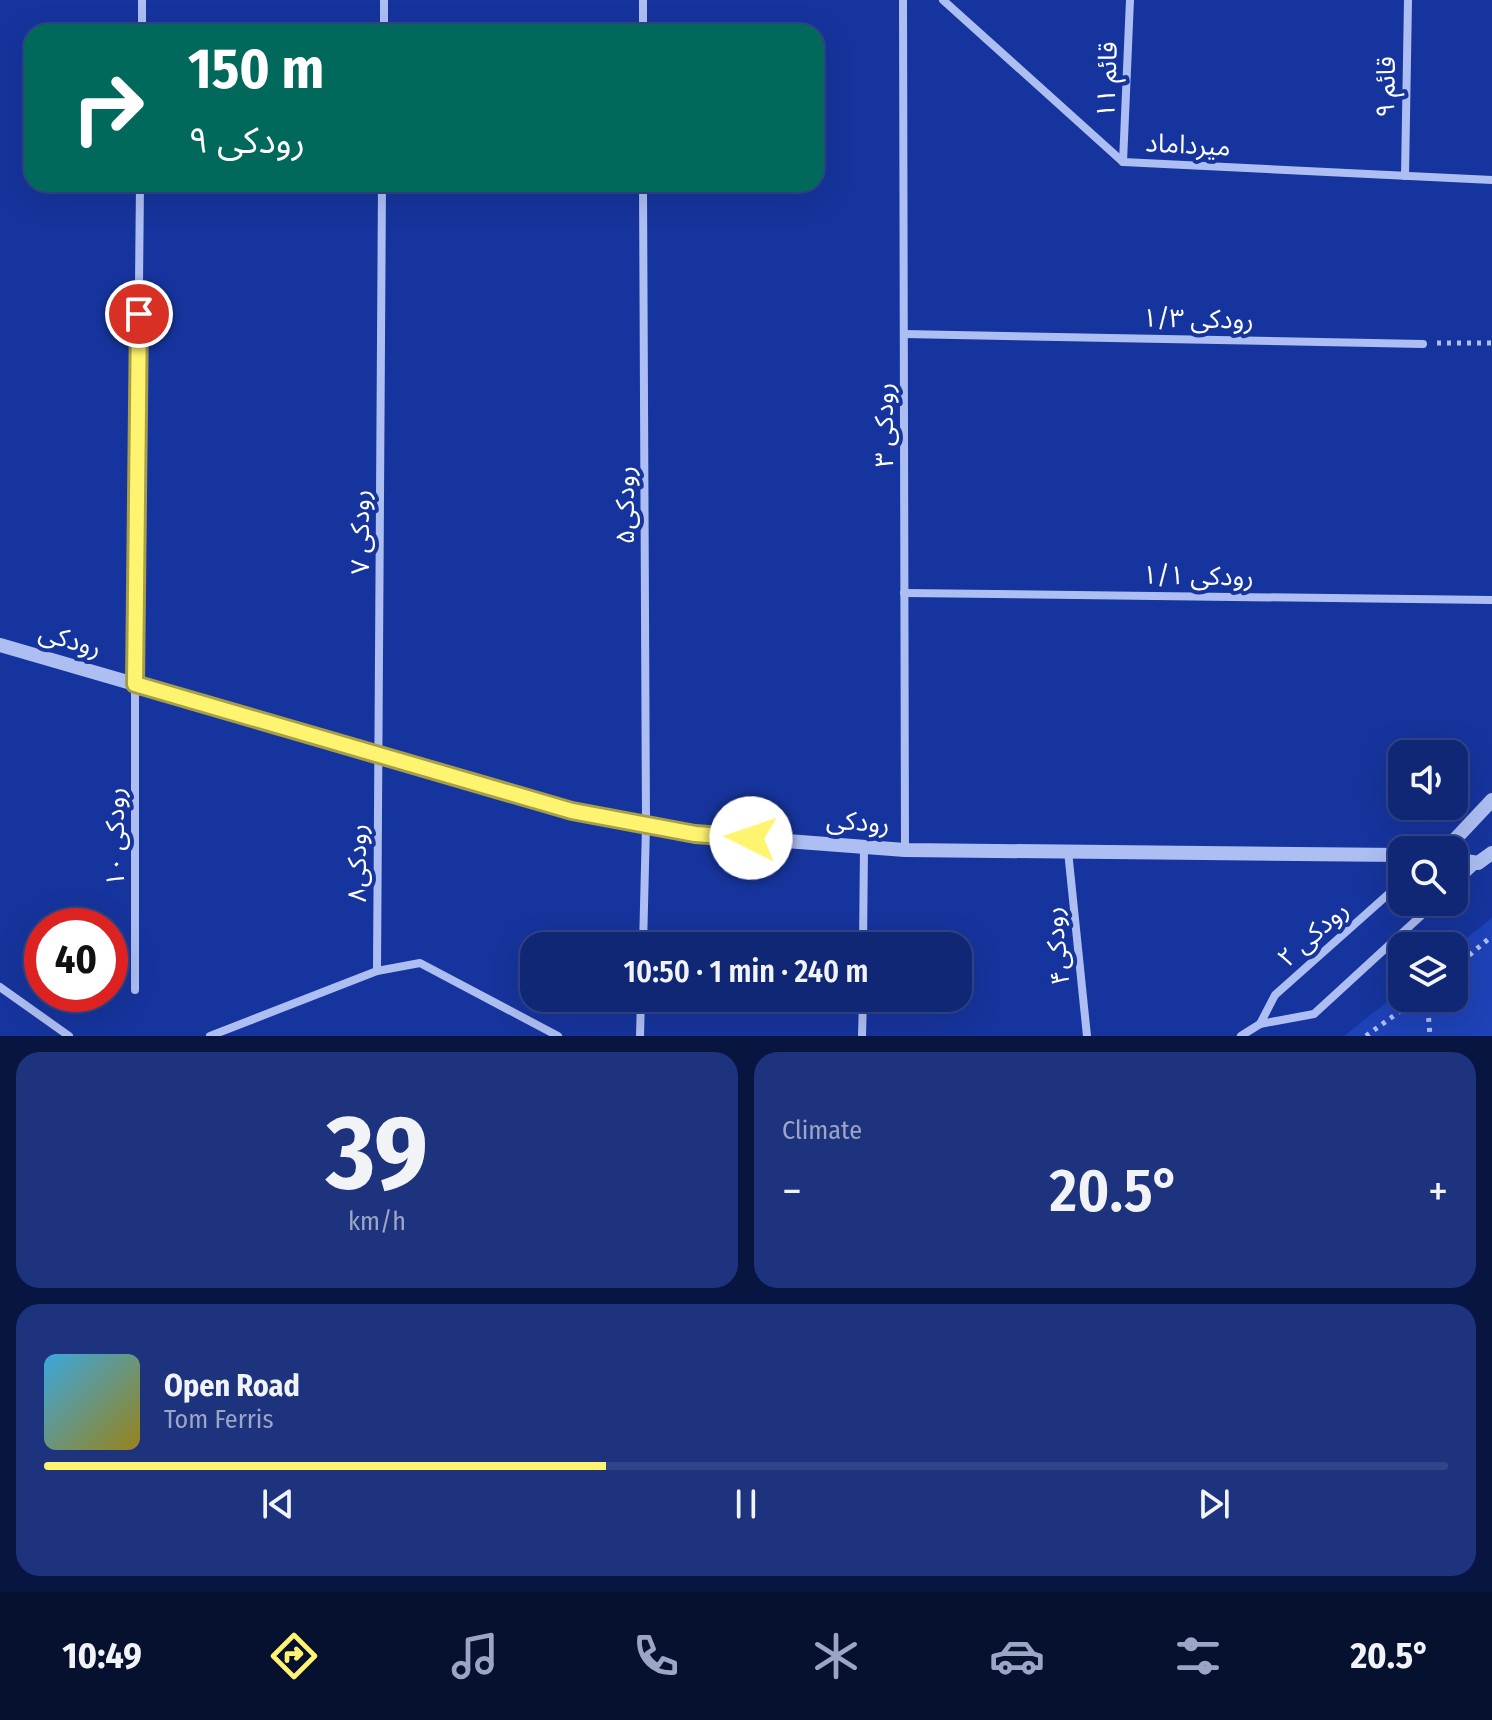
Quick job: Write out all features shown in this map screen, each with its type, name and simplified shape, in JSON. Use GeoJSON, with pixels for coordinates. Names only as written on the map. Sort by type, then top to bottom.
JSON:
{"type":"FeatureCollection","features":[{"type":"Feature","properties":{"kind":"street"},"geometry":{"type":"LineString","coordinates":[[142,0],[142,24]]}},
{"type":"Feature","properties":{"kind":"street"},"geometry":{"type":"LineString","coordinates":[[384,0],[384,24]]}},
{"type":"Feature","properties":{"kind":"street"},"geometry":{"type":"LineString","coordinates":[[643,0],[643,24]]}},
{"type":"Feature","properties":{"kind":"street","name":"رودکی ۳"},"geometry":{"type":"LineString","coordinates":[[903,0],[905,850]]}},
{"type":"Feature","properties":{"kind":"street","name":"میرداماد"},"geometry":{"type":"LineString","coordinates":[[943,0],[1123,162],[1492,180]]}},
{"type":"Feature","properties":{"kind":"street","name":"قائم ۱۱"},"geometry":{"type":"LineString","coordinates":[[1123,162],[1130,0]]}},
{"type":"Feature","properties":{"kind":"street","name":"قائم ۹"},"geometry":{"type":"LineString","coordinates":[[1405,176],[1408,0]]}},
{"type":"Feature","properties":{"kind":"street","name":"رودکی ۱۰"},"geometry":{"type":"LineString","coordinates":[[135,990],[140,192]]}},
{"type":"Feature","properties":{"kind":"street","name":"رودکی ۷"},"geometry":{"type":"LineString","coordinates":[[378,755],[382,192]]}},
{"type":"Feature","properties":{"kind":"street","name":"رودکی۵"},"geometry":{"type":"LineString","coordinates":[[643,192],[646,826],[643,932]]}},
{"type":"Feature","properties":{"kind":"street","name":"رودکی ۱/۳"},"geometry":{"type":"LineString","coordinates":[[904,334],[1423,344]]}},
{"type":"Feature","properties":{"kind":"street","name":"رودکی ۱/۱"},"geometry":{"type":"LineString","coordinates":[[904,593],[1492,600]]}},
{"type":"Feature","properties":{"kind":"street","name":"رودکی"},"geometry":{"type":"LineString","coordinates":[[0,645],[572,811],[695,834],[905,850],[1388,855]]}},
{"type":"Feature","properties":{"kind":"street","name":"رودکی۸"},"geometry":{"type":"LineString","coordinates":[[377,971],[378,755]]}},
{"type":"Feature","properties":{"kind":"street"},"geometry":{"type":"LineString","coordinates":[[1458,836],[1492,800]]}},
{"type":"Feature","properties":{"kind":"street"},"geometry":{"type":"LineString","coordinates":[[863,932],[864,846]]}},
{"type":"Feature","properties":{"kind":"street","name":"رودکی۴"},"geometry":{"type":"LineString","coordinates":[[1068,851],[1087,1036]]}},
{"type":"Feature","properties":{"kind":"street"},"geometry":{"type":"LineString","coordinates":[[1468,872],[1492,853]]}},
{"type":"Feature","properties":{"kind":"street"},"geometry":{"type":"LineString","coordinates":[[1468,861],[1478,863]]}},
{"type":"Feature","properties":{"kind":"street","name":"رودکی ۲"},"geometry":{"type":"LineString","coordinates":[[1260,1024],[1275,995],[1388,894]]}},
{"type":"Feature","properties":{"kind":"street","name":"رودکی ۲"},"geometry":{"type":"LineString","coordinates":[[1241,1036],[1260,1024],[1314,1014],[1421,916]]}},
{"type":"Feature","properties":{"kind":"street"},"geometry":{"type":"LineString","coordinates":[[210,1036],[377,971],[420,963],[558,1036]]}},
{"type":"Feature","properties":{"kind":"street"},"geometry":{"type":"LineString","coordinates":[[0,987],[69,1036]]}},
{"type":"Feature","properties":{"kind":"street"},"geometry":{"type":"LineString","coordinates":[[640,1036],[641,1012]]}},
{"type":"Feature","properties":{"kind":"street"},"geometry":{"type":"LineString","coordinates":[[862,1036],[863,1012]]}},
{"type":"Feature","properties":{"kind":"path"},"geometry":{"type":"LineString","coordinates":[[1423,344],[1492,343]]}},
{"type":"Feature","properties":{"kind":"path"},"geometry":{"type":"LineString","coordinates":[[1468,956],[1492,936]]}},
{"type":"Feature","properties":{"kind":"path"},"geometry":{"type":"LineString","coordinates":[[1366,1036],[1399,1012]]}},
{"type":"Feature","properties":{"kind":"path"},"geometry":{"type":"LineString","coordinates":[[1428,1012],[1430,1036]]}},
{"type":"Feature","properties":{"kind":"shaded area"},"geometry":{"type":"Polygon","coordinates":[[[1492,918],[1492,1036],[1344,1036],[1388,1001],[1388,1012],[1468,1012],[1468,937],[1492,918]]]}},
{"type":"Feature","properties":{"kind":"route"},"geometry":{"type":"LineString","coordinates":[[139,314],[135,684],[572,811],[695,834],[751,838]]}}]}
